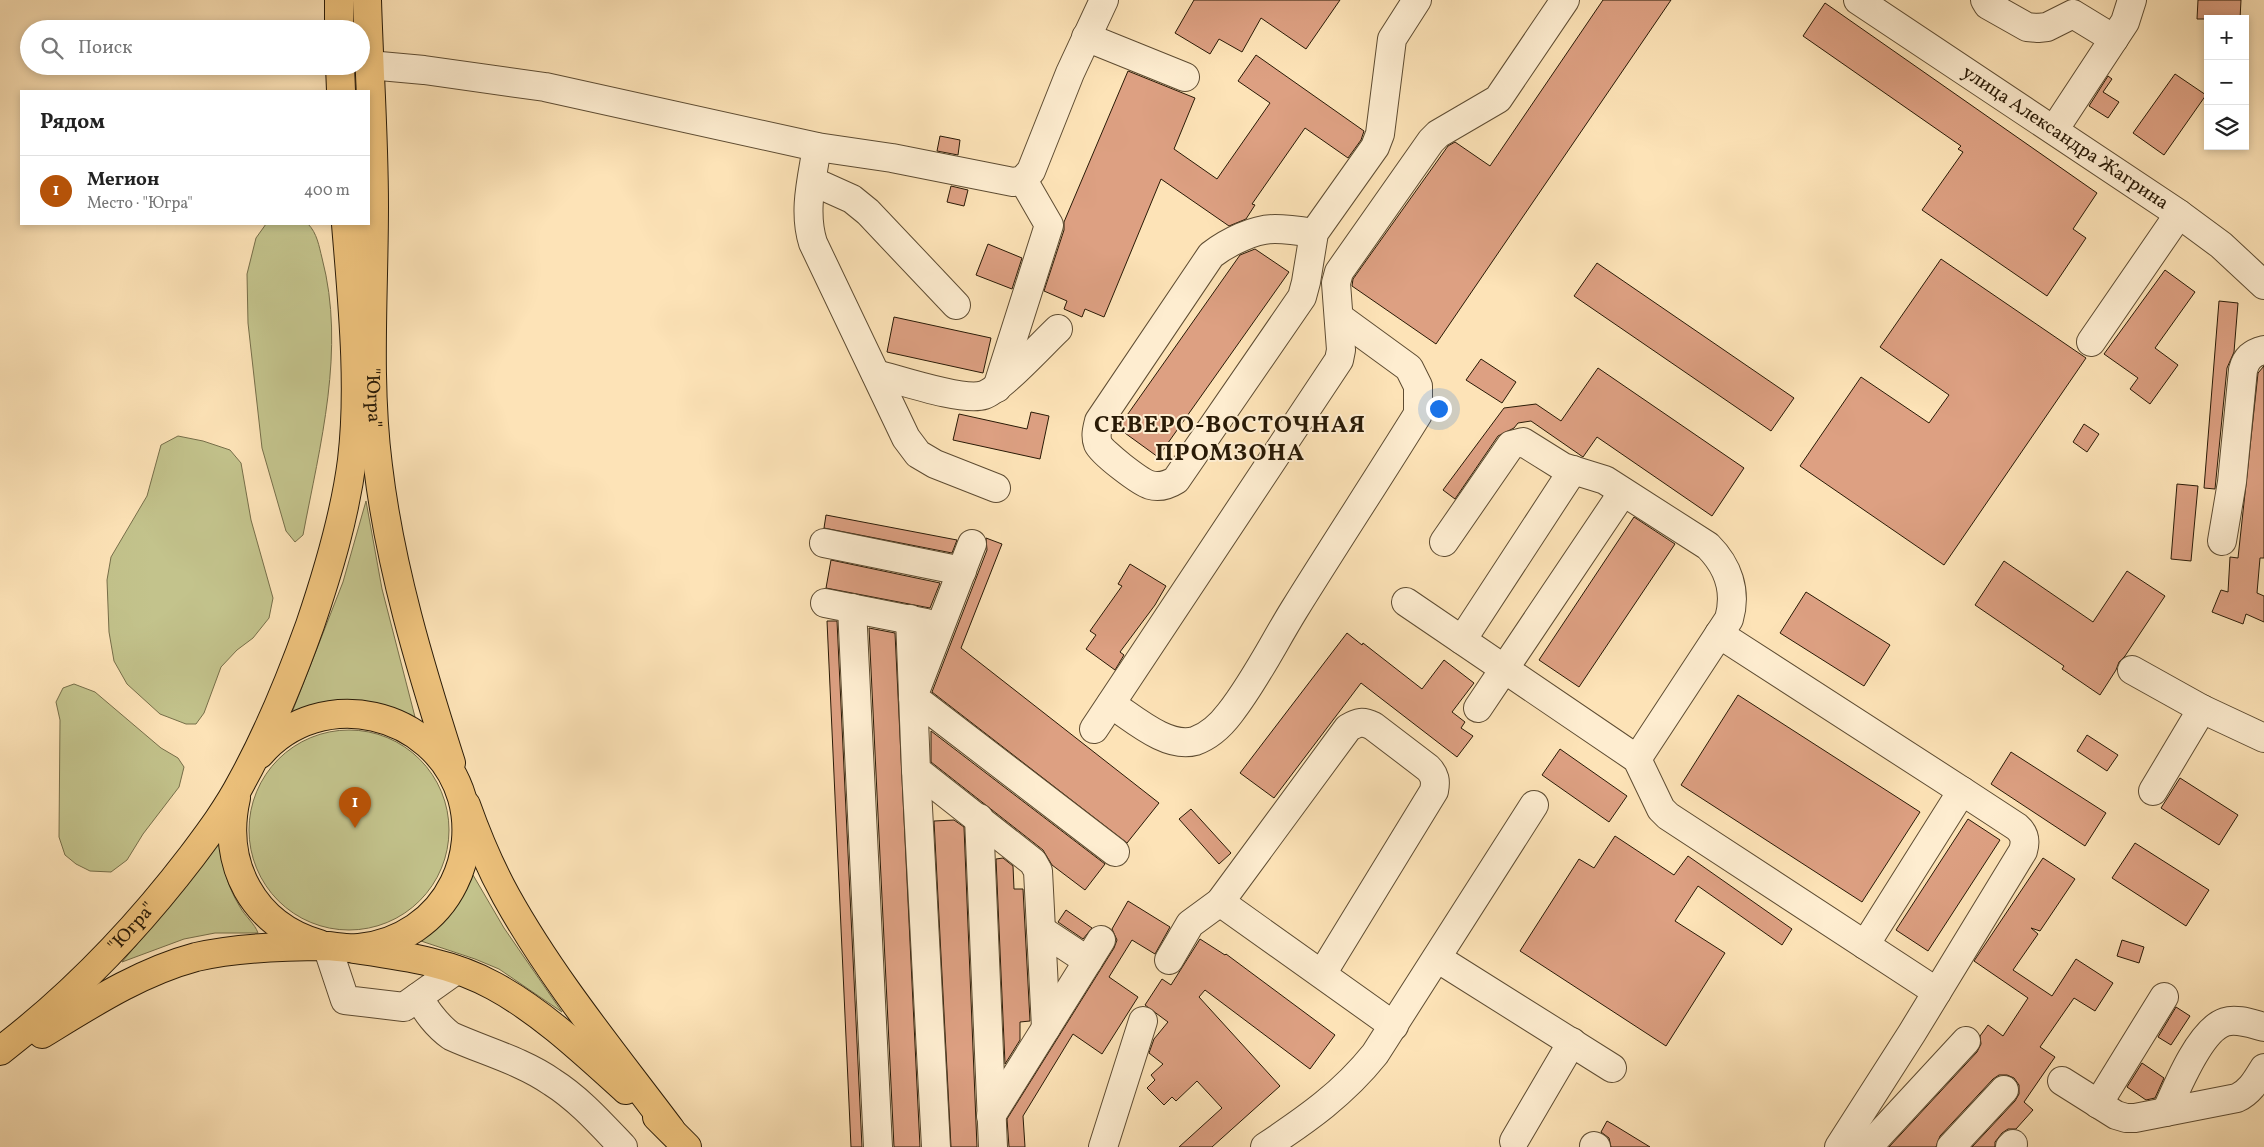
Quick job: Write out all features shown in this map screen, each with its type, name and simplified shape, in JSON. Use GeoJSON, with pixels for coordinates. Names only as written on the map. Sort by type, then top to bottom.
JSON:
{"type":"FeatureCollection","features":[{"type":"Feature","properties":{"kind":"main road"},"geometry":{"type":"LineString","coordinates":[[339,0],[340,20]]}},
{"type":"Feature","properties":{"kind":"main road","name":"\"Югра\""},"geometry":{"type":"LineString","coordinates":[[367,0],[368,20]]}},
{"type":"Feature","properties":{"kind":"main road"},"geometry":{"type":"LineString","coordinates":[[340,75],[341,90]]}},
{"type":"Feature","properties":{"kind":"main road","name":"\"Югра\""},"geometry":{"type":"LineString","coordinates":[[369,75],[370,90]]}},
{"type":"Feature","properties":{"kind":"main road","name":"\"Югра\""},"geometry":{"type":"LineString","coordinates":[[0,1058],[109,994],[174,964],[218,953],[382,944],[402,936],[427,919],[446,897],[460,871],[466,842],[466,820],[458,787],[422,674],[405,608],[385,516],[377,464],[374,417],[372,298],[374,204],[370,93]]}},
{"type":"Feature","properties":{"kind":"main road","name":"\"Югра\""},"geometry":{"type":"LineString","coordinates":[[340,947],[300,938],[281,926],[259,907],[247,889],[234,855],[232,833],[233,811],[244,778],[274,716],[304,641],[329,564],[345,502],[352,460],[355,415],[352,298],[346,225]]}},
{"type":"Feature","properties":{"kind":"main road","name":"\"Югра\""},"geometry":{"type":"LineString","coordinates":[[0,1051],[62,999],[126,934],[176,877],[219,821],[263,750],[292,728],[326,715],[355,713],[383,718],[416,734],[438,753],[458,787]]}},
{"type":"Feature","properties":{"kind":"main road"},"geometry":{"type":"LineString","coordinates":[[458,787],[488,861],[506,897],[534,942],[588,1019],[679,1139]]}},
{"type":"Feature","properties":{"kind":"main road"},"geometry":{"type":"LineString","coordinates":[[340,947],[404,957],[456,970],[494,986],[513,997],[567,1038],[679,1139]]}},
{"type":"Feature","properties":{"kind":"street"},"geometry":{"type":"LineString","coordinates":[[370,65],[464,75],[545,87],[817,147],[1013,182],[1023,180],[1031,171],[1070,72],[1104,0]]}},
{"type":"Feature","properties":{"kind":"street"},"geometry":{"type":"LineString","coordinates":[[1314,233],[1275,229],[1258,231],[1221,247],[1212,255],[1098,421],[1096,433],[1101,451],[1149,485],[1168,485],[1176,480],[1302,297],[1314,233],[1375,147],[1380,134],[1392,40],[1417,0]]}},
{"type":"Feature","properties":{"kind":"street"},"geometry":{"type":"LineString","coordinates":[[1094,729],[1340,360],[1341,350],[1336,283],[1339,272],[1431,141],[1438,134],[1498,99],[1565,0]]}},
{"type":"Feature","properties":{"kind":"street","name":"улица Александра Жагрина"},"geometry":{"type":"LineString","coordinates":[[1858,0],[2179,214],[2221,245],[2264,285]]}},
{"type":"Feature","properties":{"kind":"street"},"geometry":{"type":"LineString","coordinates":[[1985,0],[1988,5],[2027,27],[2048,27],[2077,7],[2114,39]]}},
{"type":"Feature","properties":{"kind":"street"},"geometry":{"type":"LineString","coordinates":[[2054,130],[2125,22],[2132,0]]}},
{"type":"Feature","properties":{"kind":"street"},"geometry":{"type":"LineString","coordinates":[[1086,38],[1185,77]]}},
{"type":"Feature","properties":{"kind":"street"},"geometry":{"type":"LineString","coordinates":[[817,147],[807,209],[808,226],[813,243],[906,438],[918,454],[935,464],[996,488]]}},
{"type":"Feature","properties":{"kind":"street"},"geometry":{"type":"LineString","coordinates":[[997,388],[1049,225],[1023,180]]}},
{"type":"Feature","properties":{"kind":"street"},"geometry":{"type":"LineString","coordinates":[[812,181],[852,199],[868,212],[956,305]]}},
{"type":"Feature","properties":{"kind":"street"},"geometry":{"type":"LineString","coordinates":[[2091,342],[2179,214]]}},
{"type":"Feature","properties":{"kind":"street"},"geometry":{"type":"LineString","coordinates":[[1111,704],[1165,739],[1193,742],[1206,736],[1217,727],[1230,713],[1260,668],[1418,414],[1418,386],[1409,368],[1339,318]]}},
{"type":"Feature","properties":{"kind":"street"},"geometry":{"type":"LineString","coordinates":[[876,374],[959,395],[984,395],[997,388],[1058,329]]}},
{"type":"Feature","properties":{"kind":"street"},"geometry":{"type":"LineString","coordinates":[[2222,541],[2232,482],[2243,370],[2245,361],[2251,355],[2264,350]]}},
{"type":"Feature","properties":{"kind":"street"},"geometry":{"type":"LineString","coordinates":[[1444,542],[1511,445],[1523,442],[1555,463],[1605,480],[1708,546],[1720,558],[1728,572],[1732,591],[1732,607],[1729,619],[1637,759]]}},
{"type":"Feature","properties":{"kind":"street"},"geometry":{"type":"LineString","coordinates":[[1462,640],[1573,470]]}},
{"type":"Feature","properties":{"kind":"street"},"geometry":{"type":"LineString","coordinates":[[1478,708],[1623,492]]}},
{"type":"Feature","properties":{"kind":"street"},"geometry":{"type":"LineString","coordinates":[[824,543],[962,571]]}},
{"type":"Feature","properties":{"kind":"street"},"geometry":{"type":"LineString","coordinates":[[936,1147],[914,736],[940,626],[972,544]]}},
{"type":"Feature","properties":{"kind":"street"},"geometry":{"type":"LineString","coordinates":[[1406,602],[1637,759],[1661,809],[1668,816],[1937,992]]}},
{"type":"Feature","properties":{"kind":"street"},"geometry":{"type":"LineString","coordinates":[[825,603],[940,626]]}},
{"type":"Feature","properties":{"kind":"street"},"geometry":{"type":"LineString","coordinates":[[852,608],[878,1147]]}},
{"type":"Feature","properties":{"kind":"street"},"geometry":{"type":"LineString","coordinates":[[910,619],[923,704],[1114,852]]}},
{"type":"Feature","properties":{"kind":"street"},"geometry":{"type":"LineString","coordinates":[[1719,634],[2023,832],[2025,844],[2023,852],[1839,1147]]}},
{"type":"Feature","properties":{"kind":"street"},"geometry":{"type":"LineString","coordinates":[[2132,670],[2202,709],[2264,738]]}},
{"type":"Feature","properties":{"kind":"street"},"geometry":{"type":"LineString","coordinates":[[2153,791],[2202,709]]}},
{"type":"Feature","properties":{"kind":"street"},"geometry":{"type":"LineString","coordinates":[[1169,960],[1190,924],[1220,902],[1348,728],[1357,723],[1365,722],[1373,726],[1433,773],[1436,782],[1434,791],[1322,974]]}},
{"type":"Feature","properties":{"kind":"street"},"geometry":{"type":"LineString","coordinates":[[916,770],[974,814],[1036,866],[1038,871],[1046,1028]]}},
{"type":"Feature","properties":{"kind":"street"},"geometry":{"type":"LineString","coordinates":[[1865,945],[1962,791]]}},
{"type":"Feature","properties":{"kind":"street"},"geometry":{"type":"LineString","coordinates":[[1265,1147],[1336,1096],[1357,1076],[1394,1026],[1534,805]]}},
{"type":"Feature","properties":{"kind":"street"},"geometry":{"type":"LineString","coordinates":[[918,811],[974,814]]}},
{"type":"Feature","properties":{"kind":"street"},"geometry":{"type":"LineString","coordinates":[[974,814],[993,1147]]}},
{"type":"Feature","properties":{"kind":"street"},"geometry":{"type":"LineString","coordinates":[[1220,902],[1394,1026]]}},
{"type":"Feature","properties":{"kind":"street"},"geometry":{"type":"LineString","coordinates":[[991,1116],[1094,950],[1041,930]]}},
{"type":"Feature","properties":{"kind":"street"},"geometry":{"type":"LineString","coordinates":[[340,947],[345,1000],[404,1007],[456,970]]}},
{"type":"Feature","properties":{"kind":"street"},"geometry":{"type":"LineString","coordinates":[[1437,958],[1612,1068]]}},
{"type":"Feature","properties":{"kind":"street"},"geometry":{"type":"LineString","coordinates":[[2098,1104],[2164,996]]}},
{"type":"Feature","properties":{"kind":"street"},"geometry":{"type":"LineString","coordinates":[[418,997],[434,1021],[451,1036],[529,1068],[552,1081],[572,1096],[623,1147]]}},
{"type":"Feature","properties":{"kind":"street"},"geometry":{"type":"LineString","coordinates":[[1103,1147],[1143,1021]]}},
{"type":"Feature","properties":{"kind":"street"},"geometry":{"type":"LineString","coordinates":[[2166,1112],[2184,1069],[2211,1031],[2227,1022],[2264,1027]]}},
{"type":"Feature","properties":{"kind":"street"},"geometry":{"type":"LineString","coordinates":[[1868,1147],[1966,1041]]}},
{"type":"Feature","properties":{"kind":"street"},"geometry":{"type":"LineString","coordinates":[[1514,1141],[1572,1042]]}},
{"type":"Feature","properties":{"kind":"street"},"geometry":{"type":"LineString","coordinates":[[2062,1081],[2116,1115],[2136,1118],[2237,1098],[2245,1094],[2254,1085],[2264,1068]]}},
{"type":"Feature","properties":{"kind":"street"},"geometry":{"type":"LineString","coordinates":[[1951,1147],[2004,1090]]}},
{"type":"Feature","properties":{"kind":"green space"},"geometry":{"type":"Polygon","coordinates":[[[265,225],[309,225],[314,231],[319,244],[329,292],[332,327],[328,397],[303,535],[295,542],[286,531],[262,448],[248,323],[247,274],[256,238],[265,225]]]}},
{"type":"Feature","properties":{"kind":"green space"},"geometry":{"type":"Polygon","coordinates":[[[178,436],[203,441],[230,450],[241,463],[251,520],[273,598],[269,618],[253,638],[237,650],[221,667],[204,713],[196,724],[186,724],[160,714],[127,684],[114,661],[109,632],[107,580],[111,557],[147,496],[161,445],[178,436]]]}},
{"type":"Feature","properties":{"kind":"green space"},"geometry":{"type":"Polygon","coordinates":[[[366,501],[382,589],[415,717],[414,720],[383,705],[353,700],[323,704],[291,715],[343,582],[366,501]]]}},
{"type":"Feature","properties":{"kind":"green space"},"geometry":{"type":"Polygon","coordinates":[[[74,684],[95,692],[161,748],[178,758],[184,767],[179,787],[143,834],[127,860],[111,872],[90,871],[76,864],[65,855],[59,837],[60,720],[56,702],[63,688],[74,684]]]}},
{"type":"Feature","properties":{"kind":"green space"},"geometry":{"type":"Polygon","coordinates":[[[349,730],[368,732],[387,738],[404,747],[420,759],[432,775],[441,792],[447,811],[449,830],[447,849],[441,868],[432,885],[420,901],[404,913],[387,922],[368,928],[349,930],[330,928],[311,922],[294,913],[278,901],[266,885],[257,868],[251,849],[249,830],[251,811],[257,792],[266,775],[278,759],[294,747],[311,738],[330,732],[349,730]]]}},
{"type":"Feature","properties":{"kind":"green space"},"geometry":{"type":"Polygon","coordinates":[[[219,840],[228,883],[235,899],[258,933],[215,933],[184,939],[122,962],[173,901],[219,840]]]}},
{"type":"Feature","properties":{"kind":"green space"},"geometry":{"type":"Polygon","coordinates":[[[473,875],[504,928],[562,1012],[499,969],[421,941],[451,911],[473,875]]]}},
{"type":"Feature","properties":{"kind":"building"},"geometry":{"type":"Polygon","coordinates":[[[1194,0],[1340,0],[1306,49],[1261,18],[1242,52],[1219,39],[1210,54],[1175,33],[1194,0]]]}},
{"type":"Feature","properties":{"kind":"building"},"geometry":{"type":"Polygon","coordinates":[[[1603,0],[1671,0],[1436,344],[1352,286],[1353,279],[1448,146],[1455,142],[1490,166],[1603,0]]]}},
{"type":"Feature","properties":{"kind":"building"},"geometry":{"type":"Polygon","coordinates":[[[2198,0],[2241,0],[2240,15],[2204,15],[2204,19],[2197,19],[2198,0]]]}},
{"type":"Feature","properties":{"kind":"building"},"geometry":{"type":"Polygon","coordinates":[[[1825,3],[2097,193],[2073,229],[2086,238],[2047,296],[1922,210],[1963,152],[1958,149],[1961,146],[1803,36],[1825,3]]]}},
{"type":"Feature","properties":{"kind":"building"},"geometry":{"type":"Polygon","coordinates":[[[1256,55],[1364,131],[1361,140],[1348,158],[1305,128],[1252,204],[1255,205],[1246,219],[1229,226],[1161,179],[1104,317],[1085,309],[1082,317],[1064,309],[1067,301],[1044,291],[1064,230],[1064,222],[1128,71],[1195,98],[1174,149],[1217,179],[1270,103],[1238,81],[1256,55]]]}},
{"type":"Feature","properties":{"kind":"building"},"geometry":{"type":"Polygon","coordinates":[[[2175,74],[2204,94],[2204,98],[2164,155],[2133,133],[2175,74]]]}},
{"type":"Feature","properties":{"kind":"building"},"geometry":{"type":"Polygon","coordinates":[[[2108,76],[2112,79],[2103,92],[2119,102],[2108,118],[2089,106],[2108,76]]]}},
{"type":"Feature","properties":{"kind":"building"},"geometry":{"type":"Polygon","coordinates":[[[940,136],[960,140],[958,155],[937,151],[940,136]]]}},
{"type":"Feature","properties":{"kind":"building"},"geometry":{"type":"Polygon","coordinates":[[[951,186],[968,190],[964,206],[947,202],[951,186]]]}},
{"type":"Feature","properties":{"kind":"building"},"geometry":{"type":"Polygon","coordinates":[[[988,244],[1022,258],[1012,289],[976,275],[988,244]]]}},
{"type":"Feature","properties":{"kind":"building"},"geometry":{"type":"Polygon","coordinates":[[[1255,249],[1289,272],[1158,457],[1118,428],[1240,255],[1255,249]]]}},
{"type":"Feature","properties":{"kind":"building"},"geometry":{"type":"Polygon","coordinates":[[[1941,259],[2086,358],[1944,565],[1800,466],[1861,377],[1929,423],[1949,395],[1880,347],[1941,259]]]}},
{"type":"Feature","properties":{"kind":"building"},"geometry":{"type":"Polygon","coordinates":[[[1597,263],[1794,398],[1771,431],[1574,296],[1597,263]]]}},
{"type":"Feature","properties":{"kind":"building"},"geometry":{"type":"Polygon","coordinates":[[[2165,270],[2195,292],[2155,348],[2178,365],[2150,404],[2130,389],[2138,378],[2104,354],[2165,270]]]}},
{"type":"Feature","properties":{"kind":"building"},"geometry":{"type":"Polygon","coordinates":[[[2219,301],[2238,303],[2234,352],[2227,368],[2215,489],[2204,488],[2219,301]]]}},
{"type":"Feature","properties":{"kind":"building"},"geometry":{"type":"Polygon","coordinates":[[[894,317],[991,338],[983,373],[887,352],[894,317]]]}},
{"type":"Feature","properties":{"kind":"building"},"geometry":{"type":"Polygon","coordinates":[[[1481,359],[1516,382],[1502,403],[1466,380],[1481,359]]]}},
{"type":"Feature","properties":{"kind":"building"},"geometry":{"type":"Polygon","coordinates":[[[2264,366],[2264,558],[2260,558],[2257,593],[2264,596],[2264,622],[2246,614],[2243,624],[2212,612],[2221,590],[2228,592],[2230,557],[2238,558],[2258,373],[2264,366]]]}},
{"type":"Feature","properties":{"kind":"building"},"geometry":{"type":"Polygon","coordinates":[[[1598,368],[1744,468],[1712,516],[1597,437],[1583,457],[1531,421],[1518,423],[1514,428],[1498,436],[1455,499],[1443,490],[1504,408],[1536,404],[1561,421],[1598,368]]]}},
{"type":"Feature","properties":{"kind":"building"},"geometry":{"type":"Polygon","coordinates":[[[1031,412],[1049,416],[1040,459],[953,440],[959,414],[1027,429],[1031,412]]]}},
{"type":"Feature","properties":{"kind":"building"},"geometry":{"type":"Polygon","coordinates":[[[2084,424],[2099,434],[2087,452],[2073,442],[2084,424]]]}},
{"type":"Feature","properties":{"kind":"building"},"geometry":{"type":"Polygon","coordinates":[[[2177,484],[2198,486],[2191,561],[2171,559],[2177,484]]]}},
{"type":"Feature","properties":{"kind":"building"},"geometry":{"type":"Polygon","coordinates":[[[826,515],[957,540],[952,553],[824,528],[826,515]]]}},
{"type":"Feature","properties":{"kind":"building"},"geometry":{"type":"Polygon","coordinates":[[[1634,517],[1675,544],[1579,687],[1539,660],[1634,517]]]}},
{"type":"Feature","properties":{"kind":"building"},"geometry":{"type":"Polygon","coordinates":[[[986,538],[1002,544],[961,648],[1159,803],[1127,843],[932,692],[987,550],[986,538]]]}},
{"type":"Feature","properties":{"kind":"building"},"geometry":{"type":"Polygon","coordinates":[[[831,560],[940,583],[930,608],[826,588],[831,560]]]}},
{"type":"Feature","properties":{"kind":"building"},"geometry":{"type":"Polygon","coordinates":[[[2004,561],[2093,622],[2127,571],[2165,596],[2119,662],[2100,695],[2062,669],[2064,666],[1975,605],[2004,561]]]}},
{"type":"Feature","properties":{"kind":"building"},"geometry":{"type":"Polygon","coordinates":[[[1130,564],[1166,586],[1155,605],[1120,652],[1124,655],[1115,670],[1086,649],[1096,635],[1090,631],[1122,586],[1118,584],[1130,564]]]}},
{"type":"Feature","properties":{"kind":"building"},"geometry":{"type":"Polygon","coordinates":[[[1806,592],[1890,645],[1864,686],[1780,633],[1806,592]]]}},
{"type":"Feature","properties":{"kind":"building"},"geometry":{"type":"Polygon","coordinates":[[[827,621],[837,621],[862,1147],[851,1147],[827,621]]]}},
{"type":"Feature","properties":{"kind":"building"},"geometry":{"type":"Polygon","coordinates":[[[869,628],[895,633],[920,1147],[894,1147],[869,628]]]}},
{"type":"Feature","properties":{"kind":"building"},"geometry":{"type":"Polygon","coordinates":[[[1347,633],[1362,645],[1363,643],[1422,689],[1444,660],[1474,683],[1452,712],[1465,722],[1461,728],[1473,736],[1457,757],[1361,683],[1274,798],[1240,773],[1347,633]]]}},
{"type":"Feature","properties":{"kind":"building"},"geometry":{"type":"Polygon","coordinates":[[[1738,695],[1920,812],[1862,902],[1681,785],[1738,695]]]}},
{"type":"Feature","properties":{"kind":"building"},"geometry":{"type":"Polygon","coordinates":[[[931,731],[1105,864],[1085,890],[1052,865],[1043,850],[931,762],[931,731]]]}},
{"type":"Feature","properties":{"kind":"building"},"geometry":{"type":"Polygon","coordinates":[[[2087,735],[2118,755],[2107,771],[2077,751],[2087,735]]]}},
{"type":"Feature","properties":{"kind":"building"},"geometry":{"type":"Polygon","coordinates":[[[1560,749],[1627,796],[1609,822],[1542,775],[1560,749]]]}},
{"type":"Feature","properties":{"kind":"building"},"geometry":{"type":"Polygon","coordinates":[[[2011,752],[2106,813],[2085,846],[1991,784],[2011,752]]]}},
{"type":"Feature","properties":{"kind":"building"},"geometry":{"type":"Polygon","coordinates":[[[2180,778],[2238,815],[2219,845],[2161,808],[2180,778]]]}},
{"type":"Feature","properties":{"kind":"building"},"geometry":{"type":"Polygon","coordinates":[[[1191,809],[1231,853],[1219,864],[1179,819],[1191,809]]]}},
{"type":"Feature","properties":{"kind":"building"},"geometry":{"type":"Polygon","coordinates":[[[1968,819],[2000,840],[1928,951],[1896,930],[1968,819]]]}},
{"type":"Feature","properties":{"kind":"building"},"geometry":{"type":"Polygon","coordinates":[[[954,820],[964,827],[977,1147],[951,1147],[934,821],[954,820]]]}},
{"type":"Feature","properties":{"kind":"building"},"geometry":{"type":"Polygon","coordinates":[[[1615,836],[1674,875],[1688,856],[1792,929],[1782,945],[1698,886],[1675,921],[1725,953],[1666,1046],[1520,951],[1579,859],[1594,868],[1615,836]]]}},
{"type":"Feature","properties":{"kind":"building"},"geometry":{"type":"Polygon","coordinates":[[[2135,843],[2209,890],[2186,926],[2112,878],[2135,843]]]}},
{"type":"Feature","properties":{"kind":"building"},"geometry":{"type":"Polygon","coordinates":[[[1003,858],[1013,866],[1014,889],[1023,889],[1030,1021],[1020,1022],[1020,1040],[1005,1064],[996,859],[1003,858]]]}},
{"type":"Feature","properties":{"kind":"building"},"geometry":{"type":"Polygon","coordinates":[[[2043,858],[2075,879],[2040,931],[2031,928],[2038,934],[2013,970],[2052,996],[2076,959],[2113,983],[2095,1011],[2074,998],[2040,1047],[2055,1057],[2024,1102],[2033,1110],[2016,1129],[2008,1129],[2002,1133],[1995,1142],[1995,1147],[1972,1147],[2015,1101],[2019,1094],[2019,1085],[2014,1078],[2007,1075],[1999,1075],[1993,1079],[1940,1136],[1936,1147],[1889,1147],[1977,1052],[1981,1044],[1980,1036],[1988,1025],[2003,1036],[2028,998],[1974,961],[2043,858]]]}},
{"type":"Feature","properties":{"kind":"building"},"geometry":{"type":"Polygon","coordinates":[[[1128,901],[1170,927],[1155,954],[1132,940],[1109,977],[1138,997],[1102,1054],[1073,1034],[1023,1116],[1025,1147],[1009,1147],[1007,1119],[1114,948],[1117,940],[1112,929],[1128,901]]]}},
{"type":"Feature","properties":{"kind":"building"},"geometry":{"type":"Polygon","coordinates":[[[1066,910],[1092,928],[1083,939],[1058,922],[1066,910]]]}},
{"type":"Feature","properties":{"kind":"building"},"geometry":{"type":"Polygon","coordinates":[[[1200,939],[1226,954],[1335,1035],[1310,1069],[1205,990],[1199,997],[1280,1086],[1212,1147],[1179,1147],[1222,1108],[1197,1081],[1176,1101],[1172,1097],[1164,1105],[1147,1088],[1155,1080],[1151,1075],[1163,1064],[1149,1053],[1154,1039],[1168,1022],[1145,1005],[1162,979],[1171,985],[1200,939]]]}},
{"type":"Feature","properties":{"kind":"building"},"geometry":{"type":"Polygon","coordinates":[[[2122,940],[2144,947],[2139,963],[2117,956],[2122,940]]]}},
{"type":"Feature","properties":{"kind":"building"},"geometry":{"type":"Polygon","coordinates":[[[2176,1007],[2190,1016],[2171,1045],[2158,1037],[2176,1007]]]}},
{"type":"Feature","properties":{"kind":"building"},"geometry":{"type":"Polygon","coordinates":[[[2142,1063],[2164,1078],[2155,1098],[2146,1100],[2127,1087],[2142,1063]]]}},
{"type":"Feature","properties":{"kind":"building"},"geometry":{"type":"Polygon","coordinates":[[[1607,1121],[1650,1147],[1611,1147],[1609,1138],[1601,1132],[1607,1121]]]}},
{"type":"Feature","properties":{"kind":"place","name":"Мегион"},"geometry":{"type":"Point","coordinates":[355,828]}},
{"type":"Feature","properties":{"kind":"district","name":"СЕВЕРО-ВОСТОЧНАЯ ПРОМЗОНА"},"geometry":{"type":"Point","coordinates":[1230,440]}}]}
